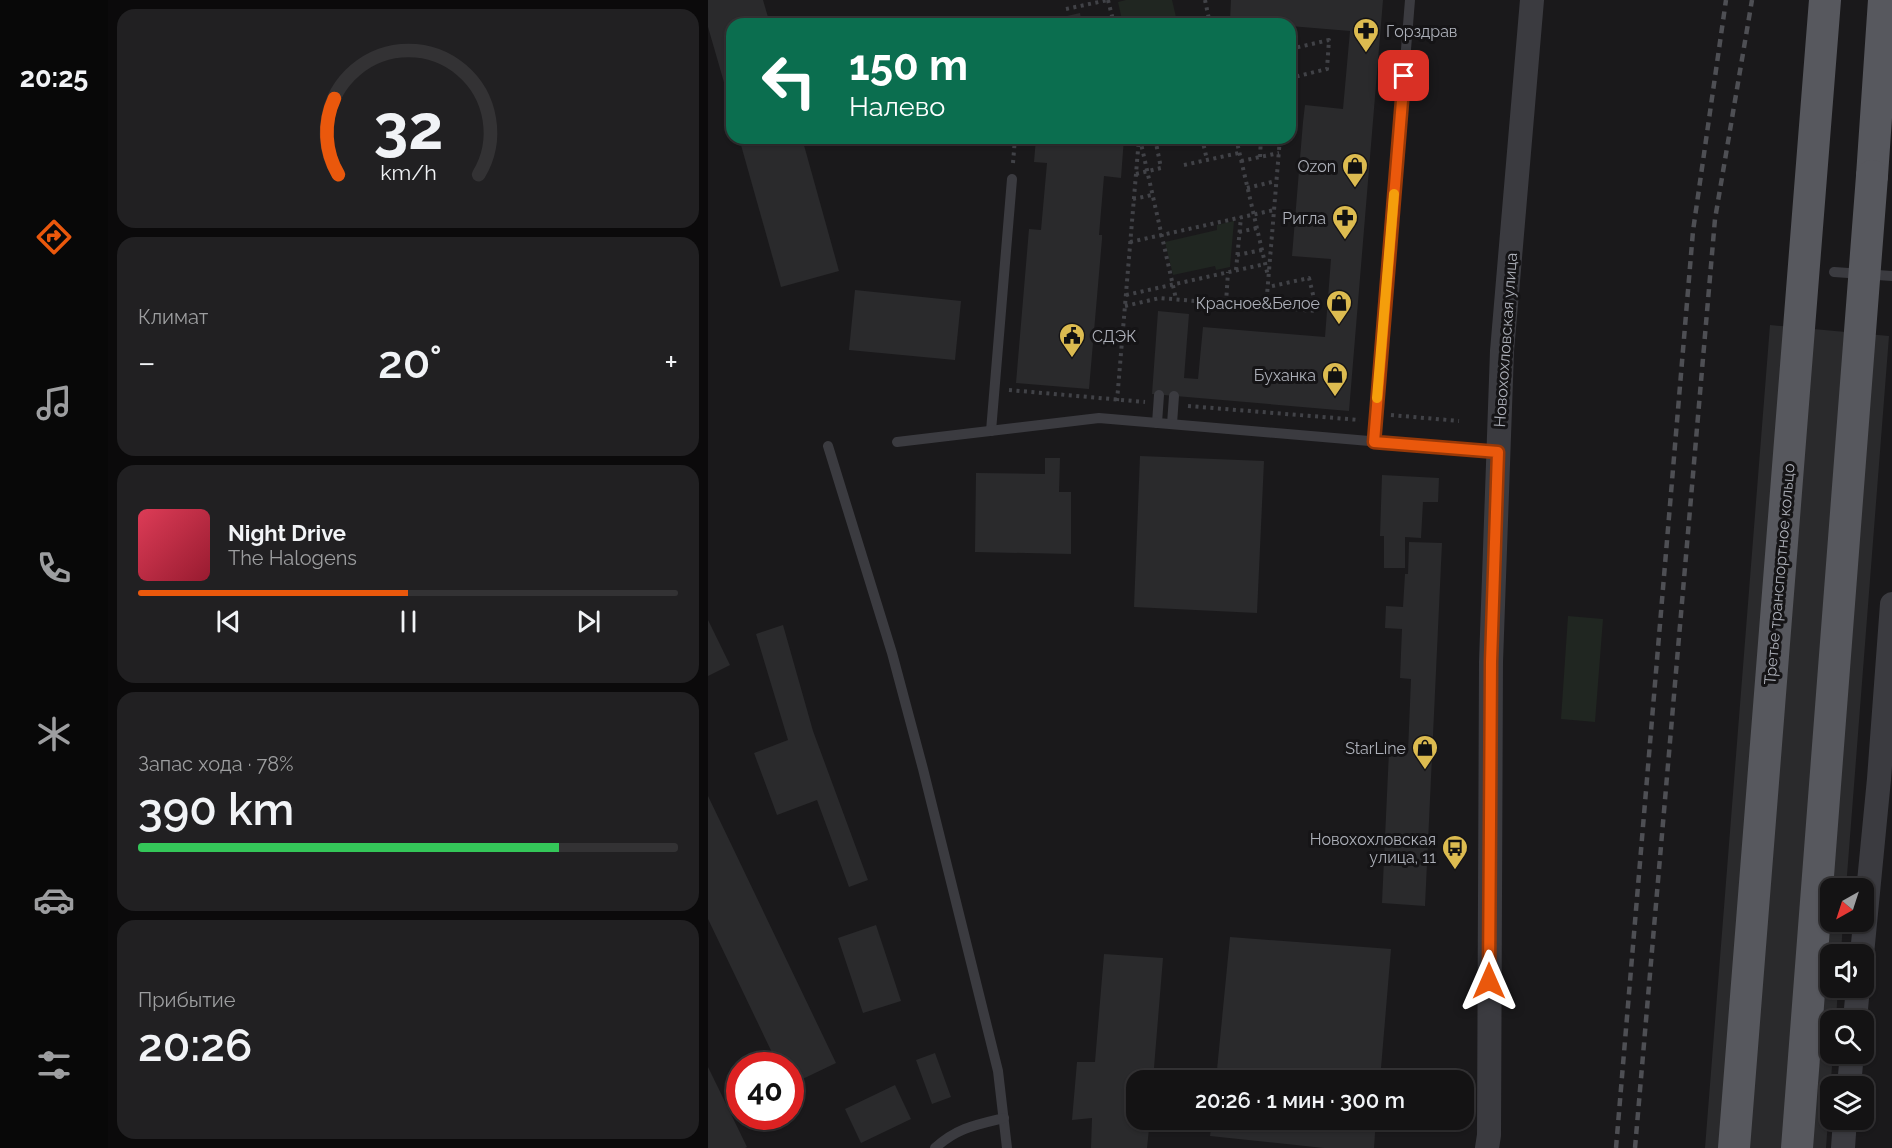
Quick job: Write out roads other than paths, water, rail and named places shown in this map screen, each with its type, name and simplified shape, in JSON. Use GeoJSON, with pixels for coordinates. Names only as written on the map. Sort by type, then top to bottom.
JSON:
{"type":"FeatureCollection","features":[{"type":"Feature","properties":{"kind":"main road","name":"Третье транспортное кольцо"},"geometry":{"type":"LineString","coordinates":[[1734,1148],[1825,0]]}},
{"type":"Feature","properties":{"kind":"main road"},"geometry":{"type":"LineString","coordinates":[[1797,1148],[1884,0]]}},
{"type":"Feature","properties":{"kind":"street","name":"Новохохловская улица"},"geometry":{"type":"LineString","coordinates":[[1487,1148],[1489,1135],[1491,662],[1498,452],[1502,351],[1532,0]]}},
{"type":"Feature","properties":{"kind":"street"},"geometry":{"type":"LineString","coordinates":[[1863,944],[1879,779],[1892,604]]}},
{"type":"Feature","properties":{"kind":"street"},"geometry":{"type":"LineString","coordinates":[[1843,1148],[1844,1130]]}},
{"type":"Feature","properties":{"kind":"lane"},"geometry":{"type":"LineString","coordinates":[[1374,442],[1410,0]]}},
{"type":"Feature","properties":{"kind":"lane"},"geometry":{"type":"LineString","coordinates":[[991,431],[1012,179]]}},
{"type":"Feature","properties":{"kind":"lane"},"geometry":{"type":"LineString","coordinates":[[1834,272],[1892,276]]}},
{"type":"Feature","properties":{"kind":"lane"},"geometry":{"type":"LineString","coordinates":[[1157,423],[1159,395]]}},
{"type":"Feature","properties":{"kind":"lane"},"geometry":{"type":"LineString","coordinates":[[1172,424],[1174,396]]}},
{"type":"Feature","properties":{"kind":"lane"},"geometry":{"type":"LineString","coordinates":[[897,442],[1099,418],[1498,452]]}},
{"type":"Feature","properties":{"kind":"lane"},"geometry":{"type":"LineString","coordinates":[[828,446],[892,653],[923,769],[998,1071],[1007,1148]]}},
{"type":"Feature","properties":{"kind":"lane"},"geometry":{"type":"LineString","coordinates":[[934,1148],[948,1136],[968,1127],[1004,1118]]}},
{"type":"Feature","properties":{"kind":"railway"},"geometry":{"type":"LineString","coordinates":[[1616,1148],[1693,231],[1726,0]]}},
{"type":"Feature","properties":{"kind":"railway"},"geometry":{"type":"LineString","coordinates":[[1635,1148],[1715,219],[1752,0]]}},
{"type":"Feature","properties":{"kind":"place","name":"Горздрав"},"geometry":{"type":"Point","coordinates":[1366,54]}},
{"type":"Feature","properties":{"kind":"place","name":"Ozon"},"geometry":{"type":"Point","coordinates":[1355,189]}},
{"type":"Feature","properties":{"kind":"place","name":"Ригла"},"geometry":{"type":"Point","coordinates":[1345,241]}},
{"type":"Feature","properties":{"kind":"place","name":"Красное&Белое"},"geometry":{"type":"Point","coordinates":[1339,326]}},
{"type":"Feature","properties":{"kind":"place","name":"СДЭК"},"geometry":{"type":"Point","coordinates":[1072,359]}},
{"type":"Feature","properties":{"kind":"place","name":"Буханка"},"geometry":{"type":"Point","coordinates":[1335,398]}},
{"type":"Feature","properties":{"kind":"place","name":"StarLine"},"geometry":{"type":"Point","coordinates":[1425,771]}},
{"type":"Feature","properties":{"kind":"place","name":"Новохохловская улица, 11"},"geometry":{"type":"Point","coordinates":[1455,871]}}]}
